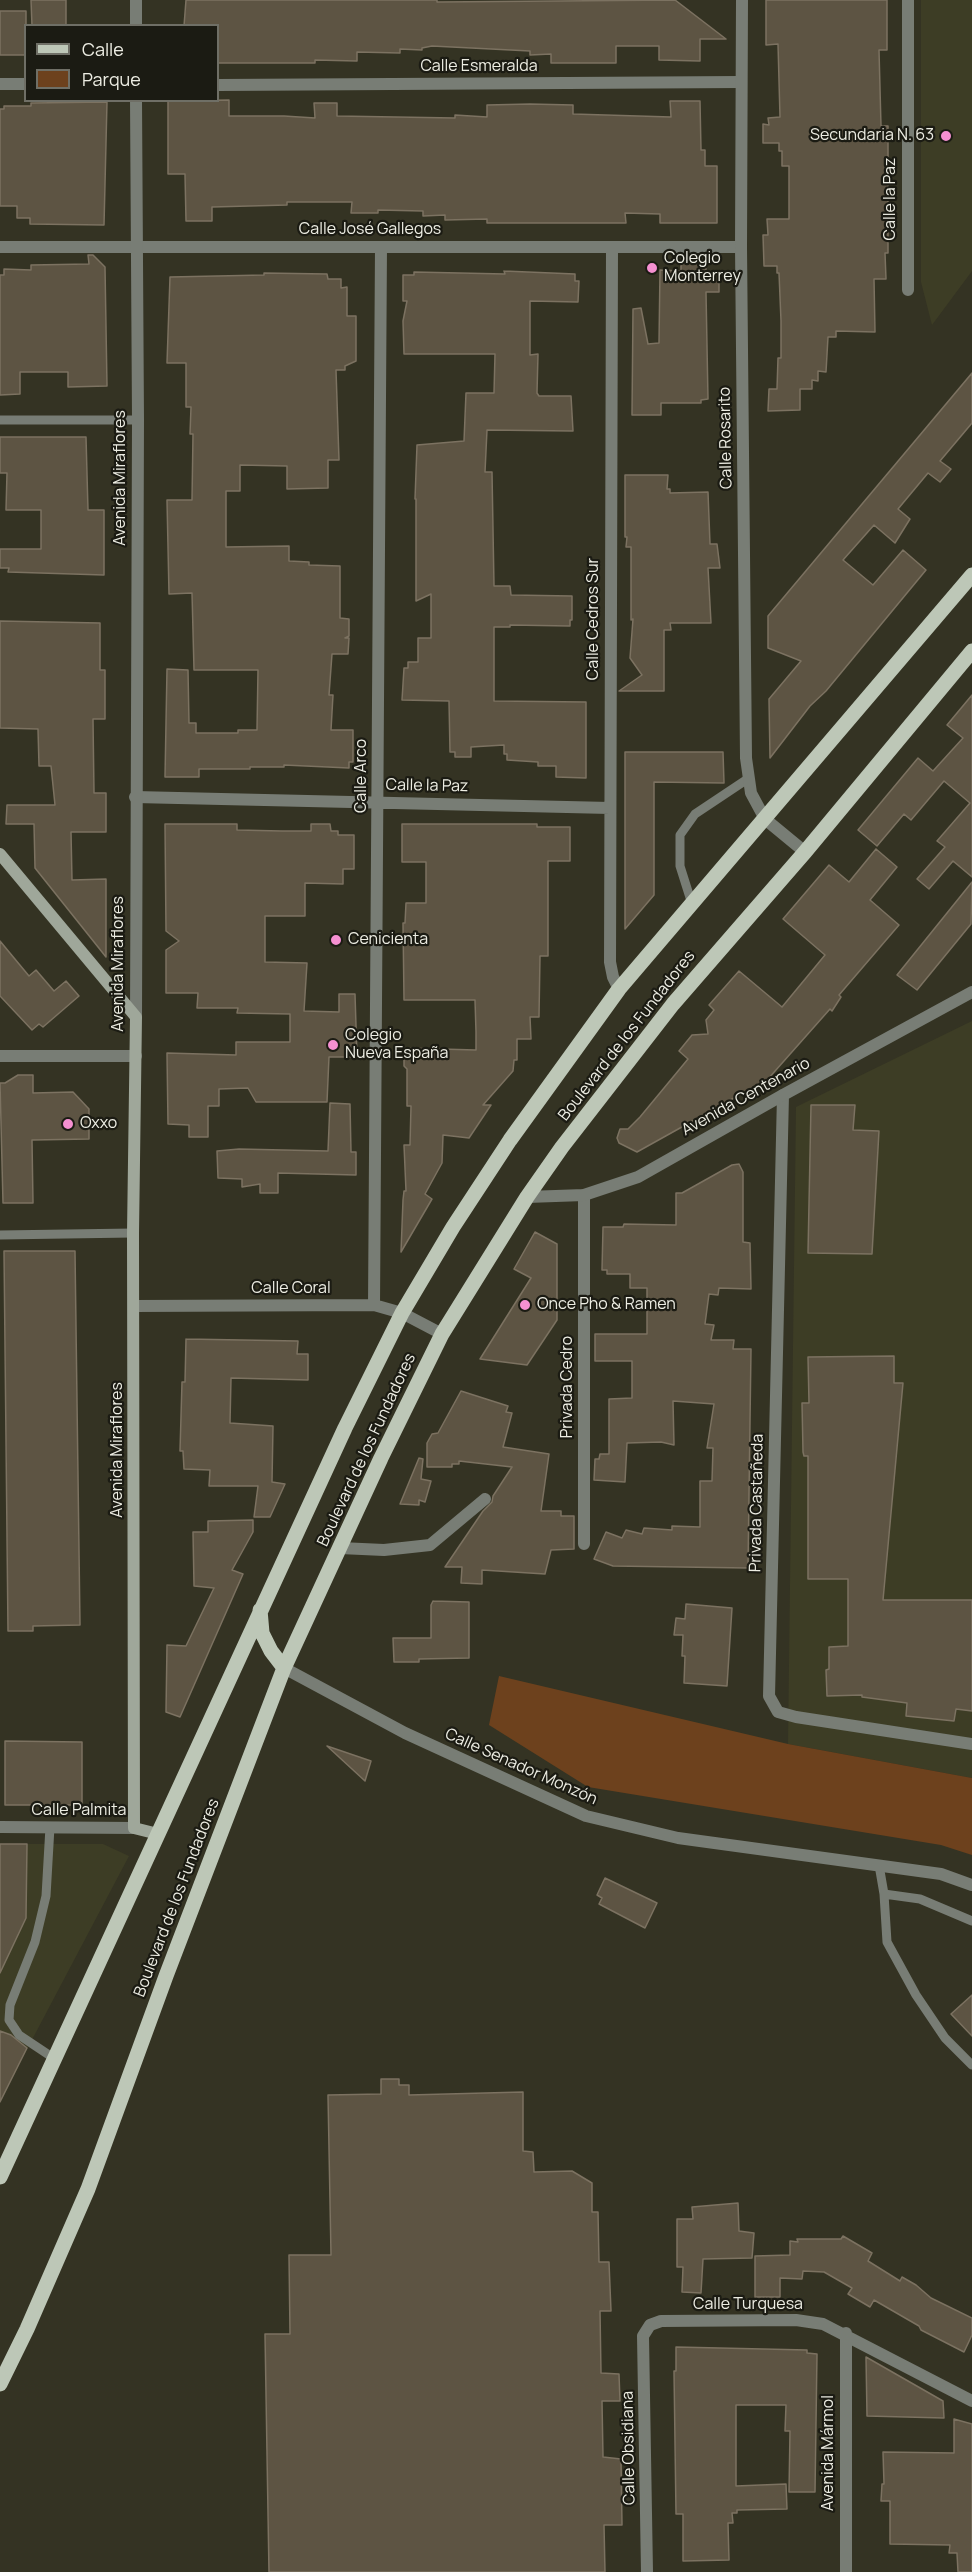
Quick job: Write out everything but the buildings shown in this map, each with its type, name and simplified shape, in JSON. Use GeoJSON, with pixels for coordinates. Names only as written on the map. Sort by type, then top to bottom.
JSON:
{"type":"FeatureCollection","features":[{"type":"Feature","properties":{"kind":"main road","name":"Boulevard de los Fundadores"},"geometry":{"type":"LineString","coordinates":[[0,2177],[260,1610],[402,1313],[453,1227],[510,1140],[619,988],[972,575]]}},
{"type":"Feature","properties":{"kind":"main road","name":"Boulevard de los Fundadores"},"geometry":{"type":"LineString","coordinates":[[0,2384],[27,2329],[88,2189],[166,1976],[284,1668],[381,1458],[442,1334],[527,1197],[562,1147],[673,1004],[805,852],[972,651]]}},
{"type":"Feature","properties":{"kind":"main road"},"geometry":{"type":"LineString","coordinates":[[0,854],[136,1017]]}},
{"type":"Feature","properties":{"kind":"main road","name":"Avenida Miraflores"},"geometry":{"type":"LineString","coordinates":[[134,1828],[136,1017]]}},
{"type":"Feature","properties":{"kind":"main road"},"geometry":{"type":"LineString","coordinates":[[260,1610],[262,1633],[271,1651],[284,1668]]}},
{"type":"Feature","properties":{"kind":"main road","name":"Calle Palmita"},"geometry":{"type":"LineString","coordinates":[[134,1828],[158,1834]]}},
{"type":"Feature","properties":{"kind":"street"},"geometry":{"type":"LineString","coordinates":[[136,0],[136,24]]}},
{"type":"Feature","properties":{"kind":"street","name":"Calle Rosarito"},"geometry":{"type":"LineString","coordinates":[[742,0],[741,247],[746,758],[751,794],[765,819],[805,852]]}},
{"type":"Feature","properties":{"kind":"street","name":"Calle la Paz"},"geometry":{"type":"LineString","coordinates":[[908,0],[908,290]]}},
{"type":"Feature","properties":{"kind":"street","name":"Calle Esmeralda"},"geometry":{"type":"LineString","coordinates":[[219,85],[741,82]]}},
{"type":"Feature","properties":{"kind":"street"},"geometry":{"type":"LineString","coordinates":[[0,84],[24,84]]}},
{"type":"Feature","properties":{"kind":"street","name":"Avenida Miraflores"},"geometry":{"type":"LineString","coordinates":[[136,102],[138,420],[136,1017]]}},
{"type":"Feature","properties":{"kind":"street","name":"Calle José Gallegos"},"geometry":{"type":"LineString","coordinates":[[0,247],[741,247]]}},
{"type":"Feature","properties":{"kind":"street","name":"Calle Arco"},"geometry":{"type":"LineString","coordinates":[[374,1305],[381,247]]}},
{"type":"Feature","properties":{"kind":"street","name":"Calle Cedros Sur"},"geometry":{"type":"LineString","coordinates":[[612,247],[610,962],[613,977],[619,988]]}},
{"type":"Feature","properties":{"kind":"street","name":"Calle la Paz"},"geometry":{"type":"LineString","coordinates":[[135,797],[610,808]]}},
{"type":"Feature","properties":{"kind":"street","name":"Avenida Centenario"},"geometry":{"type":"LineString","coordinates":[[527,1197],[584,1195],[638,1177],[972,992]]}},
{"type":"Feature","properties":{"kind":"street"},"geometry":{"type":"LineString","coordinates":[[0,1056],[136,1056]]}},
{"type":"Feature","properties":{"kind":"street","name":"Privada Castañeda"},"geometry":{"type":"LineString","coordinates":[[783,1095],[769,1696],[778,1712],[795,1717],[972,1744]]}},
{"type":"Feature","properties":{"kind":"street","name":"Privada Cedro"},"geometry":{"type":"LineString","coordinates":[[584,1195],[584,1544]]}},
{"type":"Feature","properties":{"kind":"street","name":"Calle Coral"},"geometry":{"type":"LineString","coordinates":[[134,1306],[374,1305],[402,1313],[442,1334]]}},
{"type":"Feature","properties":{"kind":"street"},"geometry":{"type":"LineString","coordinates":[[340,1548],[384,1550],[430,1545],[485,1499]]}},
{"type":"Feature","properties":{"kind":"street","name":"Calle Senador Monzón"},"geometry":{"type":"LineString","coordinates":[[284,1668],[405,1733],[586,1816],[678,1838],[941,1874],[972,1885]]}},
{"type":"Feature","properties":{"kind":"street","name":"Calle Palmita"},"geometry":{"type":"LineString","coordinates":[[0,1827],[134,1828]]}},
{"type":"Feature","properties":{"kind":"street","name":"Calle Turquesa"},"geometry":{"type":"LineString","coordinates":[[650,2325],[661,2321],[796,2319],[823,2324],[972,2400]]}},
{"type":"Feature","properties":{"kind":"street","name":"Calle Obsidiana"},"geometry":{"type":"LineString","coordinates":[[647,2572],[644,2336],[650,2325]]}},
{"type":"Feature","properties":{"kind":"street","name":"Avenida Mármol"},"geometry":{"type":"LineString","coordinates":[[846,2334],[846,2572]]}},
{"type":"Feature","properties":{"kind":"lane"},"geometry":{"type":"LineString","coordinates":[[0,420],[138,420]]}},
{"type":"Feature","properties":{"kind":"lane"},"geometry":{"type":"LineString","coordinates":[[692,904],[680,866],[680,835],[695,814],[749,778]]}},
{"type":"Feature","properties":{"kind":"lane"},"geometry":{"type":"LineString","coordinates":[[0,1235],[134,1233]]}},
{"type":"Feature","properties":{"kind":"lane"},"geometry":{"type":"LineString","coordinates":[[50,1827],[46,1896],[35,1942],[10,2006],[9,2020],[19,2035],[55,2060]]}},
{"type":"Feature","properties":{"kind":"lane"},"geometry":{"type":"LineString","coordinates":[[879,1865],[884,1894],[887,1942],[916,1995],[945,2038],[972,2065]]}},
{"type":"Feature","properties":{"kind":"lane"},"geometry":{"type":"LineString","coordinates":[[884,1894],[920,1899],[972,1921]]}},
{"type":"Feature","properties":{"kind":"shaded area","name":"Secundaria N. 63"},"geometry":{"type":"Polygon","coordinates":[[[921,0],[972,0],[972,271],[932,325],[921,282],[921,0]]]}},
{"type":"Feature","properties":{"kind":"shaded area"},"geometry":{"type":"Polygon","coordinates":[[[972,1021],[972,1778],[788,1744],[796,1107],[972,1021]]]}},
{"type":"Feature","properties":{"kind":"shaded area"},"geometry":{"type":"Polygon","coordinates":[[[0,1844],[103,1844],[129,1856],[6,2089],[0,2086],[0,1844]]]}},
{"type":"Feature","properties":{"kind":"green space"},"geometry":{"type":"Polygon","coordinates":[[[499,1676],[788,1744],[972,1778],[972,1855],[941,1845],[588,1787],[489,1725],[499,1676]]]}},
{"type":"Feature","properties":{"kind":"place","name":"Secundaria N. 63"},"geometry":{"type":"Point","coordinates":[946,136]}},
{"type":"Feature","properties":{"kind":"place","name":"Colegio Monterrey"},"geometry":{"type":"Point","coordinates":[652,268]}},
{"type":"Feature","properties":{"kind":"place","name":"Cenicienta"},"geometry":{"type":"Point","coordinates":[336,940]}},
{"type":"Feature","properties":{"kind":"place","name":"Colegio Nueva España"},"geometry":{"type":"Point","coordinates":[333,1045]}},
{"type":"Feature","properties":{"kind":"place","name":"Oxxo"},"geometry":{"type":"Point","coordinates":[68,1124]}},
{"type":"Feature","properties":{"kind":"place","name":"Once Pho & Ramen"},"geometry":{"type":"Point","coordinates":[525,1305]}}]}
